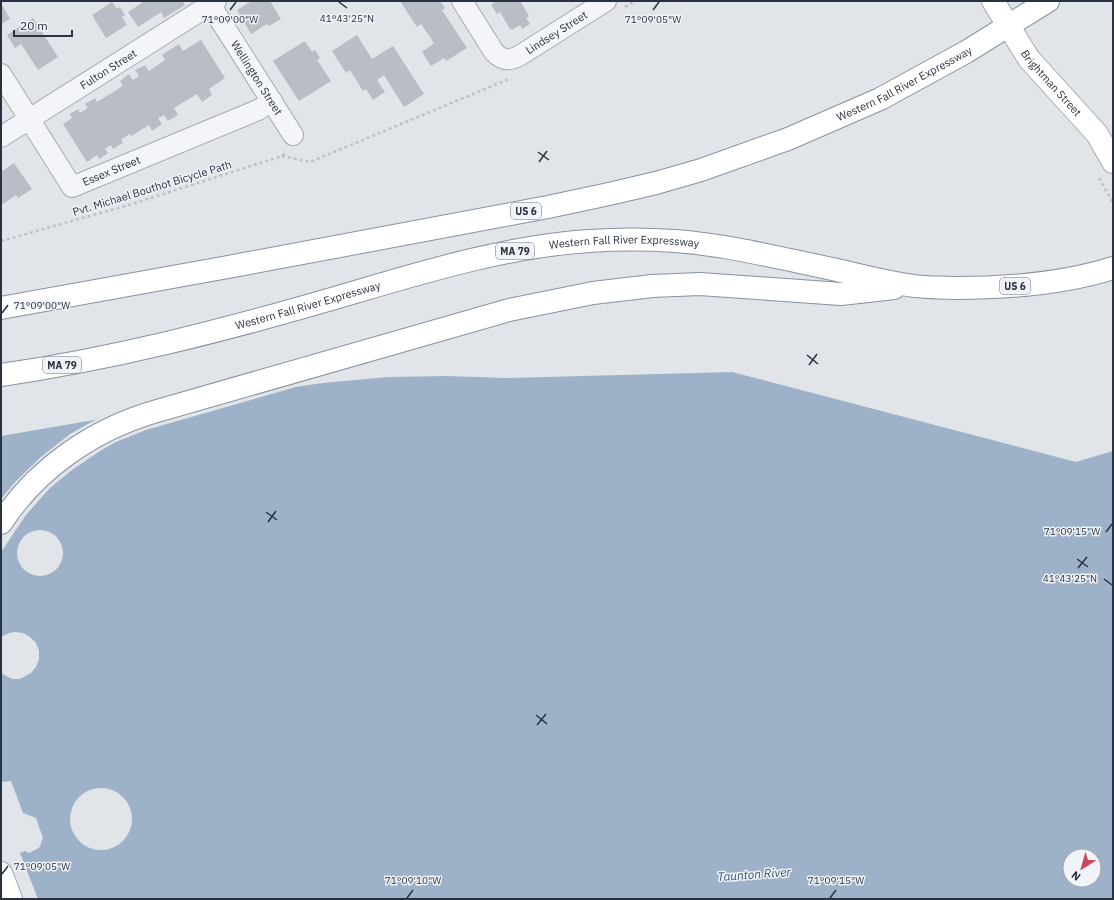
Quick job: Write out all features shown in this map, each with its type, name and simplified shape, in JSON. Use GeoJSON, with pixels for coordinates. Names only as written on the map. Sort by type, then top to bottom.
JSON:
{"type":"FeatureCollection","features":[{"type":"Feature","properties":{"kind":"main road","name":"Brightman Street"},"geometry":{"type":"LineString","coordinates":[[993,1],[1029,58],[1097,134],[1113,162]]}},
{"type":"Feature","properties":{"kind":"main road","name":"US 6"},"geometry":{"type":"LineString","coordinates":[[1008,26],[1048,1]]}},
{"type":"Feature","properties":{"kind":"main road","name":"Western Fall River Expressway"},"geometry":{"type":"LineString","coordinates":[[1,308],[480,220],[656,183],[701,170],[747,154],[835,119],[880,99],[914,81],[1008,26]]}},
{"type":"Feature","properties":{"kind":"main road","name":"Western Fall River Expressway"},"geometry":{"type":"LineString","coordinates":[[1,376],[100,357],[250,322],[448,266],[516,251],[567,243],[623,239],[683,242],[734,249],[915,286],[973,288],[1003,287],[1064,279],[1113,268]]}},
{"type":"Feature","properties":{"kind":"main road","name":"US 6"},"geometry":{"type":"LineString","coordinates":[[1,524],[26,492],[59,461],[92,438],[124,422],[157,411],[509,310],[593,293],[652,286],[700,284],[841,294],[915,286]]}},
{"type":"Feature","properties":{"kind":"main road"},"geometry":{"type":"LineString","coordinates":[[1,873],[11,899]]}},
{"type":"Feature","properties":{"kind":"street"},"geometry":{"type":"LineString","coordinates":[[462,1],[494,52],[510,68]]}},
{"type":"Feature","properties":{"kind":"street","name":"Wellington Street"},"geometry":{"type":"LineString","coordinates":[[212,2],[293,135]]}},
{"type":"Feature","properties":{"kind":"street","name":"Fulton Street"},"geometry":{"type":"LineString","coordinates":[[1,137],[212,2]]}},
{"type":"Feature","properties":{"kind":"street","name":"Lindsey Street"},"geometry":{"type":"LineString","coordinates":[[510,68],[515,58],[614,5]]}},
{"type":"Feature","properties":{"kind":"street","name":"Essex Street"},"geometry":{"type":"LineString","coordinates":[[1,74],[72,187],[258,110],[272,101]]}},
{"type":"Feature","properties":{"kind":"path"},"geometry":{"type":"LineString","coordinates":[[614,5],[635,1]]}},
{"type":"Feature","properties":{"kind":"path"},"geometry":{"type":"LineString","coordinates":[[282,156],[310,162],[507,80],[510,68]]}},
{"type":"Feature","properties":{"kind":"path"},"geometry":{"type":"LineString","coordinates":[[282,156],[293,147],[295,141],[293,135]]}},
{"type":"Feature","properties":{"kind":"path","name":"Pvt. Michael Bouthot Bicycle Path"},"geometry":{"type":"LineString","coordinates":[[1,241],[132,204],[282,156]]}},
{"type":"Feature","properties":{"kind":"water","name":"Taunton River"},"geometry":{"type":"Polygon","coordinates":[[[732,372],[1076,462],[1113,451],[1113,899],[1,899],[1,436],[258,392],[323,383],[388,377],[447,376],[506,378],[732,372]]]}},
{"type":"Feature","properties":{"kind":"pier"},"geometry":{"type":"Polygon","coordinates":[[[306,384],[146,430],[116,442],[72,470],[50,488],[26,515],[1,552],[1,499],[15,482],[41,457],[70,434],[86,425],[101,417],[258,390],[306,384]]]}},
{"type":"Feature","properties":{"kind":"pier"},"geometry":{"type":"Polygon","coordinates":[[[40,530],[53,534],[59,540],[63,553],[59,566],[53,572],[40,576],[27,572],[21,566],[17,553],[21,540],[27,534],[40,530]]]}},
{"type":"Feature","properties":{"kind":"pier"},"geometry":{"type":"Polygon","coordinates":[[[15,632],[23,633],[30,637],[36,643],[39,651],[39,659],[36,667],[31,673],[20,679],[12,679],[1,673],[1,637],[15,632]]]}},
{"type":"Feature","properties":{"kind":"pier"},"geometry":{"type":"Polygon","coordinates":[[[11,781],[23,813],[36,818],[43,838],[39,848],[29,853],[25,851],[20,853],[38,899],[1,899],[1,782],[11,781]]]}},
{"type":"Feature","properties":{"kind":"pier"},"geometry":{"type":"Polygon","coordinates":[[[101,788],[113,790],[123,797],[130,807],[132,819],[130,831],[123,841],[113,848],[101,850],[89,848],[79,841],[72,831],[70,819],[72,807],[79,797],[89,790],[101,788]]]}},
{"type":"Feature","properties":{"kind":"building"},"geometry":{"type":"Polygon","coordinates":[[[145,1],[182,1],[185,5],[164,18],[161,12],[138,27],[128,12],[145,1]]]}},
{"type":"Feature","properties":{"kind":"building"},"geometry":{"type":"Polygon","coordinates":[[[252,1],[270,1],[281,19],[269,26],[267,24],[251,34],[237,10],[252,1]]]}},
{"type":"Feature","properties":{"kind":"building"},"geometry":{"type":"Polygon","coordinates":[[[400,1],[440,1],[445,8],[442,10],[467,48],[446,61],[444,58],[431,66],[422,52],[434,43],[421,24],[417,27],[400,1]]]}},
{"type":"Feature","properties":{"kind":"building"},"geometry":{"type":"Polygon","coordinates":[[[492,1],[520,1],[529,16],[526,18],[530,24],[522,29],[520,25],[510,29],[500,12],[497,14],[491,5],[494,3],[492,1]]]}},
{"type":"Feature","properties":{"kind":"building"},"geometry":{"type":"Polygon","coordinates":[[[112,2],[117,9],[120,7],[125,15],[122,17],[127,25],[106,38],[92,15],[112,2]]]}},
{"type":"Feature","properties":{"kind":"building"},"geometry":{"type":"Polygon","coordinates":[[[1,3],[10,19],[1,24],[1,3]]]}},
{"type":"Feature","properties":{"kind":"building"},"geometry":{"type":"Polygon","coordinates":[[[33,18],[58,57],[38,70],[21,44],[15,48],[7,35],[33,18]]]}},
{"type":"Feature","properties":{"kind":"building"},"geometry":{"type":"Polygon","coordinates":[[[357,35],[372,59],[393,46],[424,94],[404,107],[384,75],[377,80],[385,92],[373,100],[366,89],[363,91],[350,70],[346,73],[332,51],[357,35]]]}},
{"type":"Feature","properties":{"kind":"building"},"geometry":{"type":"Polygon","coordinates":[[[201,40],[225,78],[209,89],[212,95],[202,102],[197,94],[174,108],[178,115],[168,121],[164,115],[158,118],[162,124],[152,131],[149,125],[131,136],[129,134],[121,140],[123,143],[113,149],[111,145],[105,149],[108,153],[99,159],[97,155],[87,162],[63,124],[72,118],[70,114],[78,109],[80,113],[88,108],[85,104],[95,98],[97,102],[123,86],[120,81],[129,74],[133,80],[139,76],[135,70],[145,65],[149,71],[165,60],[162,55],[179,44],[183,51],[201,40]]]}},
{"type":"Feature","properties":{"kind":"building"},"geometry":{"type":"Polygon","coordinates":[[[305,41],[312,52],[315,50],[320,58],[317,60],[331,81],[299,101],[273,61],[305,41]]]}},
{"type":"Feature","properties":{"kind":"building"},"geometry":{"type":"Polygon","coordinates":[[[14,163],[32,189],[18,198],[16,195],[3,204],[1,202],[1,172],[14,163]]]}}]}
